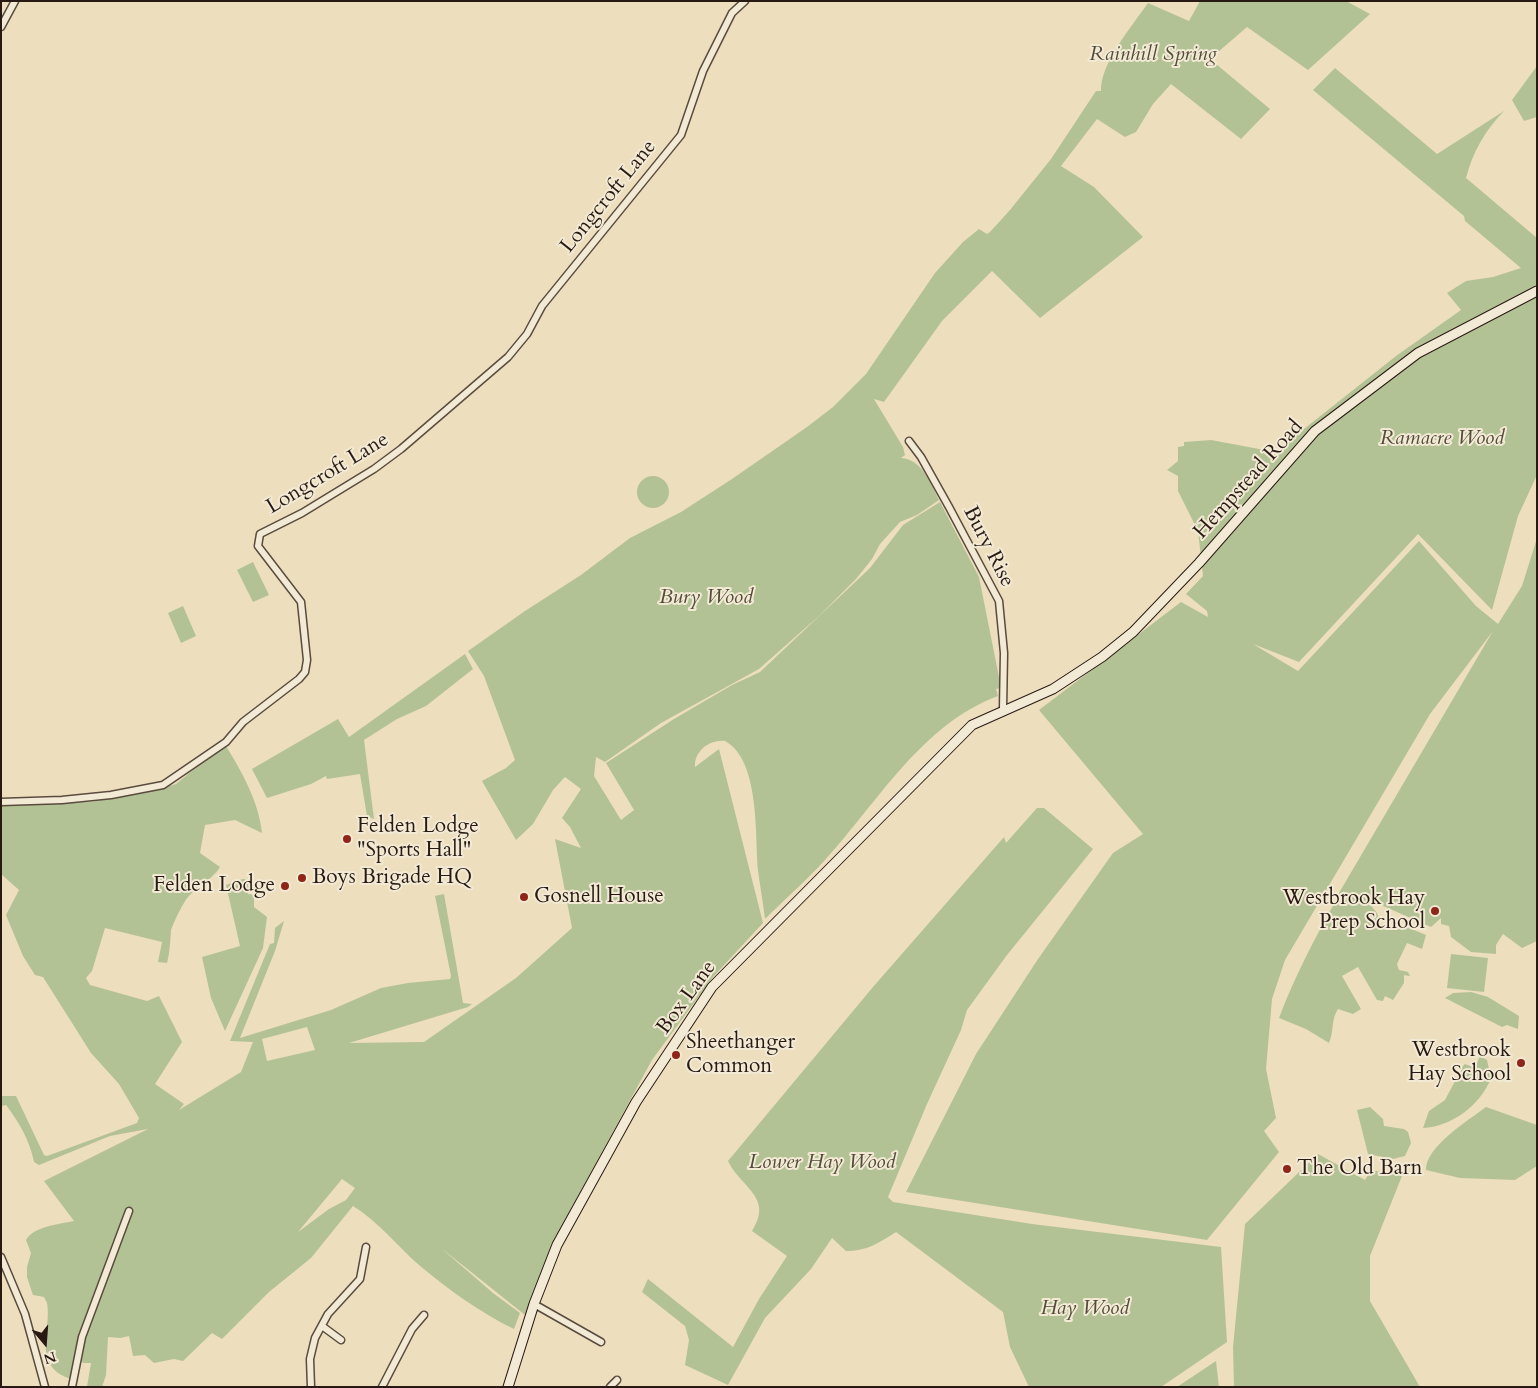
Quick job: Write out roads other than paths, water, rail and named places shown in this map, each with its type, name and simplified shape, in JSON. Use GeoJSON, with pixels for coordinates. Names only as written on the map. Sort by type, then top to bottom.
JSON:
{"type":"FeatureCollection","features":[{"type":"Feature","properties":{"kind":"main road","name":"Hempstead Road"},"geometry":{"type":"LineString","coordinates":[[1003,709],[1053,689],[1102,657],[1133,632],[1199,563],[1315,431],[1418,353],[1537,291]]}},
{"type":"Feature","properties":{"kind":"main road","name":"Box Lane"},"geometry":{"type":"LineString","coordinates":[[508,1387],[534,1304],[551,1258],[581,1199],[636,1102],[712,987],[972,725],[1003,709]]}},
{"type":"Feature","properties":{"kind":"street"},"geometry":{"type":"LineString","coordinates":[[1,27],[15,1]]}},
{"type":"Feature","properties":{"kind":"street","name":"Longcroft Lane"},"geometry":{"type":"LineString","coordinates":[[1,802],[62,800],[111,795],[163,785],[226,742],[243,722],[299,679],[305,672],[307,660],[301,602],[258,546],[260,534],[302,513],[374,469],[508,357],[527,334],[542,306],[553,291],[681,135],[703,71],[732,13],[744,1]]}},
{"type":"Feature","properties":{"kind":"street","name":"Bury Rise"},"geometry":{"type":"LineString","coordinates":[[909,441],[922,457],[999,601],[1004,653],[1003,709]]}},
{"type":"Feature","properties":{"kind":"street"},"geometry":{"type":"LineString","coordinates":[[72,1387],[82,1337],[129,1211]]}},
{"type":"Feature","properties":{"kind":"street"},"geometry":{"type":"LineString","coordinates":[[311,1387],[310,1358],[316,1338],[328,1314],[360,1279],[366,1247]]}},
{"type":"Feature","properties":{"kind":"street"},"geometry":{"type":"LineString","coordinates":[[1,1257],[25,1314],[45,1387]]}},
{"type":"Feature","properties":{"kind":"street"},"geometry":{"type":"LineString","coordinates":[[534,1304],[601,1342]]}},
{"type":"Feature","properties":{"kind":"street"},"geometry":{"type":"LineString","coordinates":[[382,1387],[412,1330],[424,1316]]}},
{"type":"Feature","properties":{"kind":"street"},"geometry":{"type":"LineString","coordinates":[[322,1326],[341,1340]]}},
{"type":"Feature","properties":{"kind":"street"},"geometry":{"type":"LineString","coordinates":[[610,1387],[617,1380]]}},
{"type":"Feature","properties":{"kind":"place","name":"Felden Lodge \"Sports Hall\""},"geometry":{"type":"Point","coordinates":[347,839]}},
{"type":"Feature","properties":{"kind":"place","name":"Boys Brigade HQ"},"geometry":{"type":"Point","coordinates":[302,878]}},
{"type":"Feature","properties":{"kind":"place","name":"Felden Lodge"},"geometry":{"type":"Point","coordinates":[285,886]}},
{"type":"Feature","properties":{"kind":"place","name":"Gosnell House"},"geometry":{"type":"Point","coordinates":[524,897]}},
{"type":"Feature","properties":{"kind":"place","name":"Westbrook Hay Prep School"},"geometry":{"type":"Point","coordinates":[1435,911]}},
{"type":"Feature","properties":{"kind":"place","name":"Sheethanger Common"},"geometry":{"type":"Point","coordinates":[676,1055]}},
{"type":"Feature","properties":{"kind":"place","name":"Westbrook Hay School"},"geometry":{"type":"Point","coordinates":[1521,1063]}},
{"type":"Feature","properties":{"kind":"place","name":"The Old Barn"},"geometry":{"type":"Point","coordinates":[1287,1169]}},
{"type":"Feature","properties":{"kind":"park label","name":"Rainhill Spring"},"geometry":{"type":"Point","coordinates":[1153,55]}},
{"type":"Feature","properties":{"kind":"park label","name":"Ramacre Wood"},"geometry":{"type":"Point","coordinates":[1442,439]}},
{"type":"Feature","properties":{"kind":"park label","name":"Bury Wood"},"geometry":{"type":"Point","coordinates":[706,598]}},
{"type":"Feature","properties":{"kind":"park label","name":"Lower Hay Wood"},"geometry":{"type":"Point","coordinates":[822,1163]}},
{"type":"Feature","properties":{"kind":"park label","name":"Hay Wood"},"geometry":{"type":"Point","coordinates":[1085,1309]}}]}
